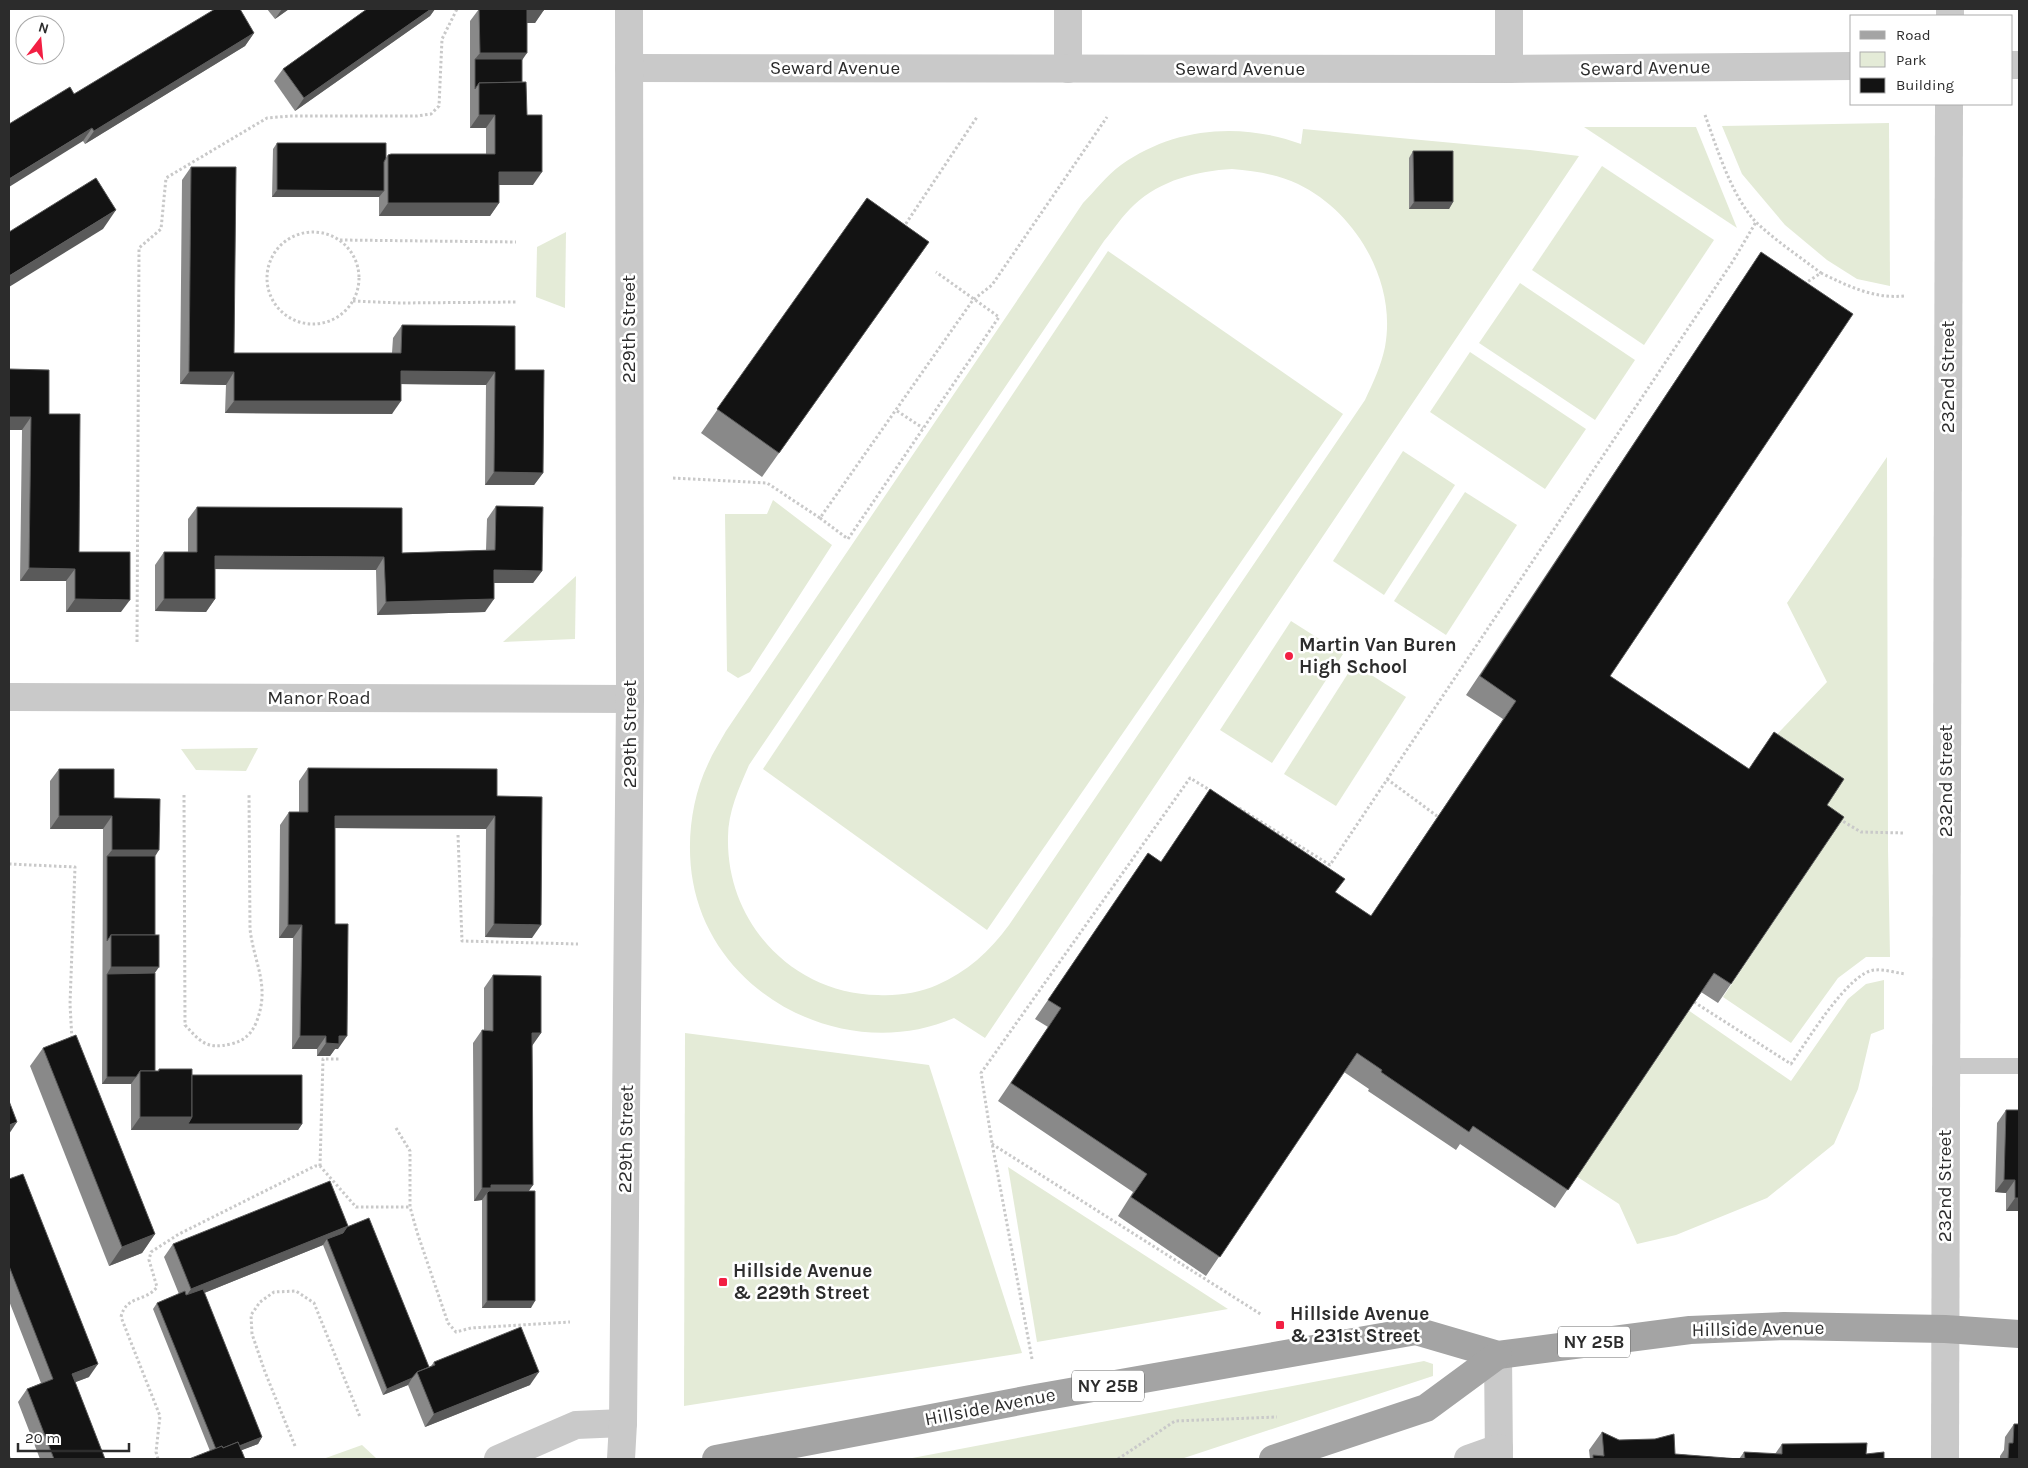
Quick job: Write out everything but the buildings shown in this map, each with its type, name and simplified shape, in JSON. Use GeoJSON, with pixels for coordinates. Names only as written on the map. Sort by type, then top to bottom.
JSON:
{"type":"FeatureCollection","features":[{"type":"Feature","properties":{"kind":"main road","name":"Hillside Avenue"},"geometry":{"type":"LineString","coordinates":[[716,1459],[1036,1398],[1416,1331],[1498,1355],[1690,1330],[1784,1326],[1945,1329],[2019,1334]]}},
{"type":"Feature","properties":{"kind":"main road","name":"Hillside Avenue"},"geometry":{"type":"LineString","coordinates":[[1273,1459],[1426,1408],[1498,1355]]}},
{"type":"Feature","properties":{"kind":"street","name":"229th Street"},"geometry":{"type":"LineString","coordinates":[[621,1459],[623,1423],[630,699],[629,9]]}},
{"type":"Feature","properties":{"kind":"street"},"geometry":{"type":"LineString","coordinates":[[1068,9],[1068,68]]}},
{"type":"Feature","properties":{"kind":"street"},"geometry":{"type":"LineString","coordinates":[[1509,9],[1509,70]]}},
{"type":"Feature","properties":{"kind":"street","name":"Seward Avenue"},"geometry":{"type":"LineString","coordinates":[[628,68],[1509,70],[1850,66]]}},
{"type":"Feature","properties":{"kind":"street","name":"232nd Street"},"geometry":{"type":"LineString","coordinates":[[1944,1459],[1949,105]]}},
{"type":"Feature","properties":{"kind":"street","name":"Manor Road"},"geometry":{"type":"LineString","coordinates":[[9,697],[630,699]]}},
{"type":"Feature","properties":{"kind":"street"},"geometry":{"type":"LineString","coordinates":[[1468,1459],[1499,1453],[1498,1355]]}},
{"type":"Feature","properties":{"kind":"street"},"geometry":{"type":"LineString","coordinates":[[498,1459],[576,1425],[623,1423]]}},
{"type":"Feature","properties":{"kind":"lane"},"geometry":{"type":"LineString","coordinates":[[1945,1066],[2019,1066]]}},
{"type":"Feature","properties":{"kind":"path"},"geometry":{"type":"LineString","coordinates":[[137,642],[140,248],[161,229],[166,178],[267,118],[290,116],[417,116],[432,114],[439,106],[442,39],[457,9]]}},
{"type":"Feature","properties":{"kind":"path"},"geometry":{"type":"LineString","coordinates":[[1704,115],[1722,163],[1738,196],[1756,222],[1821,273],[1852,288],[1887,298],[1904,296]]}},
{"type":"Feature","properties":{"kind":"path"},"geometry":{"type":"LineString","coordinates":[[899,233],[977,117]]}},
{"type":"Feature","properties":{"kind":"path"},"geometry":{"type":"LineString","coordinates":[[820,518],[974,300],[992,285],[1106,118]]}},
{"type":"Feature","properties":{"kind":"path"},"geometry":{"type":"LineString","coordinates":[[1231,803],[1330,865],[1733,261],[1756,222]]}},
{"type":"Feature","properties":{"kind":"path"},"geometry":{"type":"LineString","coordinates":[[314,232],[327,234],[340,240],[350,251],[357,265],[359,280],[353,301],[349,308],[337,318],[323,324],[308,325],[293,320],[280,312],[271,300],[267,287],[266,273],[270,260],[277,248],[287,239],[300,234],[314,232]]}},
{"type":"Feature","properties":{"kind":"path"},"geometry":{"type":"LineString","coordinates":[[340,240],[516,242]]}},
{"type":"Feature","properties":{"kind":"path"},"geometry":{"type":"LineString","coordinates":[[673,478],[767,483],[848,539],[999,317],[936,272]]}},
{"type":"Feature","properties":{"kind":"path"},"geometry":{"type":"LineString","coordinates":[[1802,285],[1821,273]]}},
{"type":"Feature","properties":{"kind":"path"},"geometry":{"type":"LineString","coordinates":[[353,301],[400,303],[517,302]]}},
{"type":"Feature","properties":{"kind":"path"},"geometry":{"type":"LineString","coordinates":[[897,411],[923,428]]}},
{"type":"Feature","properties":{"kind":"path"},"geometry":{"type":"LineString","coordinates":[[1032,1359],[981,1073],[1190,778],[1214,793]]}},
{"type":"Feature","properties":{"kind":"path"},"geometry":{"type":"LineString","coordinates":[[1387,779],[1438,816]]}},
{"type":"Feature","properties":{"kind":"path"},"geometry":{"type":"LineString","coordinates":[[184,795],[185,1024],[201,1043],[221,1046],[238,1042],[251,1033],[262,1009],[260,969],[252,946],[250,929],[249,793]]}},
{"type":"Feature","properties":{"kind":"path"},"geometry":{"type":"LineString","coordinates":[[1838,819],[1861,832],[1904,833]]}},
{"type":"Feature","properties":{"kind":"path"},"geometry":{"type":"LineString","coordinates":[[458,835],[462,941],[578,944]]}},
{"type":"Feature","properties":{"kind":"path"},"geometry":{"type":"LineString","coordinates":[[9,864],[75,867],[70,1004],[72,1041]]}},
{"type":"Feature","properties":{"kind":"path"},"geometry":{"type":"LineString","coordinates":[[1694,1002],[1791,1064],[1841,994],[1859,976],[1874,970],[1906,974]]}},
{"type":"Feature","properties":{"kind":"path"},"geometry":{"type":"LineString","coordinates":[[340,1059],[323,1059],[320,1166],[356,1207],[410,1207]]}},
{"type":"Feature","properties":{"kind":"path"},"geometry":{"type":"LineString","coordinates":[[396,1128],[410,1151],[410,1207],[417,1232],[448,1323],[456,1332],[471,1328],[570,1322]]}},
{"type":"Feature","properties":{"kind":"path"},"geometry":{"type":"LineString","coordinates":[[992,1143],[1262,1315]]}},
{"type":"Feature","properties":{"kind":"path"},"geometry":{"type":"LineString","coordinates":[[158,1459],[156,1452],[160,1416],[121,1318],[123,1310],[128,1303],[153,1292],[157,1287],[149,1260],[150,1252],[187,1230],[315,1166],[320,1166]]}},
{"type":"Feature","properties":{"kind":"path"},"geometry":{"type":"LineString","coordinates":[[295,1446],[252,1334],[251,1315],[260,1302],[274,1292],[296,1290],[314,1303],[360,1417]]}},
{"type":"Feature","properties":{"kind":"path"},"geometry":{"type":"LineString","coordinates":[[1118,1459],[1175,1421],[1277,1417]]}},
{"type":"Feature","properties":{"kind":"green space"},"geometry":{"type":"Polygon","coordinates":[[[1889,123],[1890,286],[1857,279],[1827,260],[1785,225],[1742,174],[1722,126],[1889,123]]]}},
{"type":"Feature","properties":{"kind":"green space"},"geometry":{"type":"Polygon","coordinates":[[[1584,127],[1696,127],[1737,228],[1584,127]]]}},
{"type":"Feature","properties":{"kind":"green space"},"geometry":{"type":"Polygon","coordinates":[[[1303,129],[1579,156],[985,1038],[954,1018],[913,1030],[871,1032],[830,1026],[792,1011],[757,988],[728,959],[706,923],[693,882],[690,837],[694,807],[702,778],[712,755],[726,731],[1083,203],[1106,178],[1141,152],[1185,136],[1208,132],[1232,131],[1278,137],[1301,144],[1303,129]],[[1232,169],[1206,172],[1168,183],[1145,196],[1122,218],[1104,241],[749,765],[735,800],[728,828],[730,868],[739,898],[752,925],[770,948],[793,967],[818,982],[847,991],[878,995],[916,992],[937,985],[958,974],[994,944],[1009,925],[1365,400],[1385,347],[1387,322],[1385,298],[1378,274],[1368,252],[1338,212],[1319,196],[1298,184],[1282,178],[1232,169]]]}},
{"type":"Feature","properties":{"kind":"green space"},"geometry":{"type":"Polygon","coordinates":[[[1602,166],[1714,240],[1644,345],[1532,270],[1602,166]]]}},
{"type":"Feature","properties":{"kind":"green space"},"geometry":{"type":"Polygon","coordinates":[[[566,232],[565,308],[536,297],[537,247],[566,232]]]}},
{"type":"Feature","properties":{"kind":"green space"},"geometry":{"type":"Polygon","coordinates":[[[1108,251],[1343,414],[987,930],[763,769],[1108,251]]]}},
{"type":"Feature","properties":{"kind":"green space"},"geometry":{"type":"Polygon","coordinates":[[[1520,283],[1635,360],[1595,420],[1479,343],[1520,283]]]}},
{"type":"Feature","properties":{"kind":"green space"},"geometry":{"type":"Polygon","coordinates":[[[1470,352],[1586,429],[1545,489],[1430,412],[1470,352]]]}},
{"type":"Feature","properties":{"kind":"green space"},"geometry":{"type":"Polygon","coordinates":[[[1403,451],[1455,485],[1384,595],[1333,561],[1403,451]]]}},
{"type":"Feature","properties":{"kind":"green space"},"geometry":{"type":"Polygon","coordinates":[[[1887,457],[1890,957],[1866,957],[1838,978],[1791,1043],[1723,997],[1831,836],[1814,823],[1831,798],[1761,751],[1827,682],[1787,603],[1887,457]]]}},
{"type":"Feature","properties":{"kind":"green space"},"geometry":{"type":"Polygon","coordinates":[[[1465,492],[1517,525],[1446,635],[1394,601],[1465,492]]]}},
{"type":"Feature","properties":{"kind":"green space"},"geometry":{"type":"Polygon","coordinates":[[[773,500],[832,545],[750,672],[738,678],[727,671],[725,514],[767,514],[773,500]]]}},
{"type":"Feature","properties":{"kind":"green space"},"geometry":{"type":"Polygon","coordinates":[[[576,576],[575,639],[503,642],[576,576]]]}},
{"type":"Feature","properties":{"kind":"green space"},"geometry":{"type":"Polygon","coordinates":[[[1291,621],[1343,654],[1272,763],[1220,730],[1291,621]]]}},
{"type":"Feature","properties":{"kind":"green space"},"geometry":{"type":"Polygon","coordinates":[[[1354,664],[1406,697],[1336,806],[1284,774],[1354,664]]]}},
{"type":"Feature","properties":{"kind":"green space"},"geometry":{"type":"Polygon","coordinates":[[[258,748],[246,771],[196,770],[181,749],[258,748]]]}},
{"type":"Feature","properties":{"kind":"green space"},"geometry":{"type":"Polygon","coordinates":[[[1884,980],[1884,1029],[1871,1034],[1858,1089],[1834,1144],[1767,1198],[1676,1235],[1637,1244],[1619,1204],[1576,1176],[1688,1010],[1791,1081],[1848,999],[1866,984],[1884,980]]]}},
{"type":"Feature","properties":{"kind":"green space"},"geometry":{"type":"Polygon","coordinates":[[[685,1033],[929,1065],[1022,1353],[684,1406],[685,1033]]]}},
{"type":"Feature","properties":{"kind":"green space"},"geometry":{"type":"Polygon","coordinates":[[[1008,1167],[1228,1309],[1037,1342],[1008,1167]]]}},
{"type":"Feature","properties":{"kind":"green space"},"geometry":{"type":"Polygon","coordinates":[[[1424,1361],[1433,1364],[1433,1376],[1181,1459],[907,1459],[1424,1361]]]}},
{"type":"Feature","properties":{"kind":"green space"},"geometry":{"type":"Polygon","coordinates":[[[362,1445],[377,1459],[323,1459],[362,1445]]]}},
{"type":"Feature","properties":{"kind":"place","name":"Martin Van Buren High School"},"geometry":{"type":"Point","coordinates":[1289,656]}},
{"type":"Feature","properties":{"kind":"place","name":"Hillside Avenue & 229th Street"},"geometry":{"type":"Point","coordinates":[723,1282]}},
{"type":"Feature","properties":{"kind":"place","name":"Hillside Avenue & 231st Street"},"geometry":{"type":"Point","coordinates":[1280,1325]}}]}
